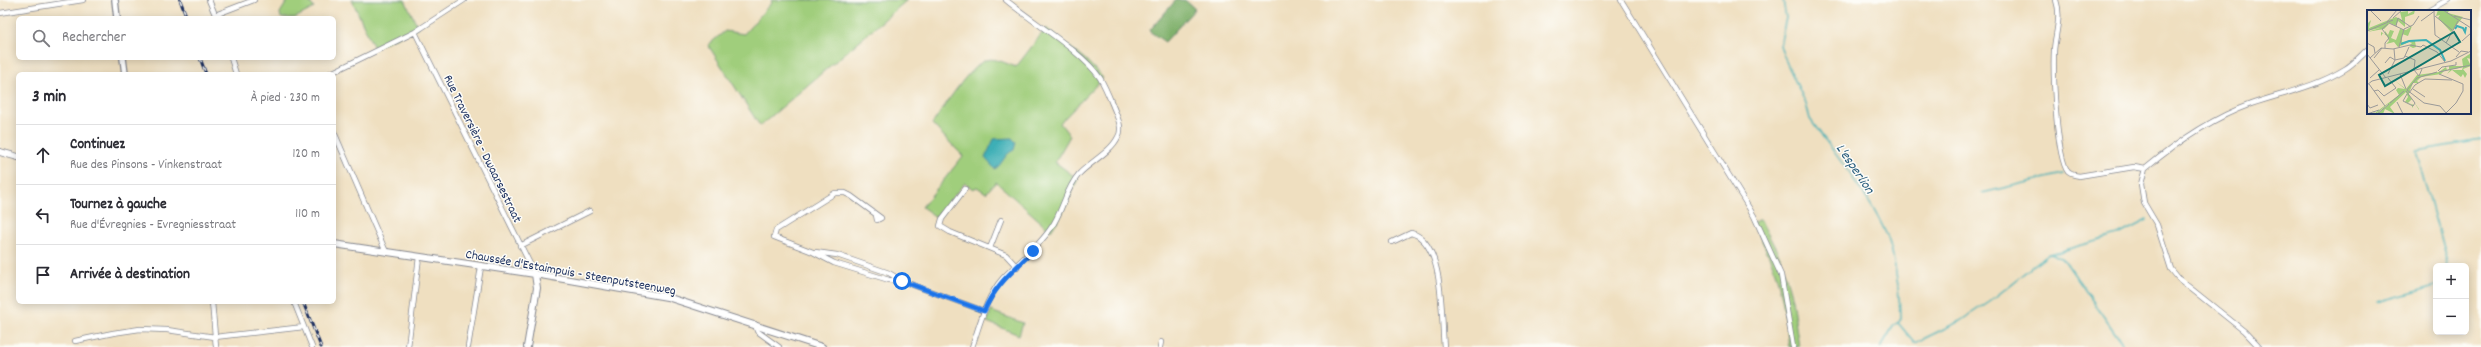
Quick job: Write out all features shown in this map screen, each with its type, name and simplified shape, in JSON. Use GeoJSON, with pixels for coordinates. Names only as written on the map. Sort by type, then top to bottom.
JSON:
{"type":"FeatureCollection","features":[{"type":"Feature","properties":{"kind":"main road"},"geometry":{"type":"LineString","coordinates":[[0,152],[16,156]]}},
{"type":"Feature","properties":{"kind":"main road","name":"Chaussée d'Estaimpuis - Steenputsteenweg"},"geometry":{"type":"LineString","coordinates":[[336,244],[535,274],[667,298],[755,324],[822,347]]}},
{"type":"Feature","properties":{"kind":"main road"},"geometry":{"type":"LineString","coordinates":[[527,347],[537,288],[535,274]]}},
{"type":"Feature","properties":{"kind":"street"},"geometry":{"type":"LineString","coordinates":[[0,13],[49,3],[83,0]]}},
{"type":"Feature","properties":{"kind":"street"},"geometry":{"type":"LineString","coordinates":[[115,0],[117,16]]}},
{"type":"Feature","properties":{"kind":"street"},"geometry":{"type":"LineString","coordinates":[[209,0],[215,16]]}},
{"type":"Feature","properties":{"kind":"street"},"geometry":{"type":"LineString","coordinates":[[217,16],[254,0]]}},
{"type":"Feature","properties":{"kind":"street"},"geometry":{"type":"LineString","coordinates":[[333,72],[415,32],[464,0]]}},
{"type":"Feature","properties":{"kind":"street"},"geometry":{"type":"LineString","coordinates":[[972,347],[984,311],[995,289],[1017,267],[1051,228],[1060,212],[1071,184],[1087,165],[1113,144],[1119,136],[1120,129],[1106,89],[1099,76],[1062,43],[1006,0]]}},
{"type":"Feature","properties":{"kind":"street"},"geometry":{"type":"LineString","coordinates":[[1621,0],[1754,216],[1773,253],[1785,290],[1793,347]]}},
{"type":"Feature","properties":{"kind":"street"},"geometry":{"type":"LineString","coordinates":[[2056,0],[2059,23],[2054,50],[2055,98],[2060,143],[2068,171],[2079,176],[2134,167],[2145,169]]}},
{"type":"Feature","properties":{"kind":"street"},"geometry":{"type":"LineString","coordinates":[[2430,10],[2447,0]]}},
{"type":"Feature","properties":{"kind":"street","name":"Rue Traversière - Dwaarsestraat"},"geometry":{"type":"LineString","coordinates":[[415,32],[535,274]]}},
{"type":"Feature","properties":{"kind":"street"},"geometry":{"type":"LineString","coordinates":[[2259,347],[2244,331],[2179,279],[2172,270],[2157,225],[2144,203],[2141,184],[2145,169],[2195,132],[2217,120],[2250,104],[2321,82],[2347,69],[2367,50]]}},
{"type":"Feature","properties":{"kind":"street"},"geometry":{"type":"LineString","coordinates":[[123,60],[125,72]]}},
{"type":"Feature","properties":{"kind":"street"},"geometry":{"type":"LineString","coordinates":[[232,60],[235,72]]}},
{"type":"Feature","properties":{"kind":"street"},"geometry":{"type":"LineString","coordinates":[[336,137],[386,252]]}},
{"type":"Feature","properties":{"kind":"street"},"geometry":{"type":"LineString","coordinates":[[965,189],[942,219],[940,226],[950,232],[1006,255],[1017,267]]}},
{"type":"Feature","properties":{"kind":"street"},"geometry":{"type":"LineString","coordinates":[[876,215],[851,196],[845,193],[835,193],[780,227],[776,230],[774,237],[814,252],[834,263],[888,280],[902,281]]}},
{"type":"Feature","properties":{"kind":"street"},"geometry":{"type":"LineString","coordinates":[[520,246],[590,211]]}},
{"type":"Feature","properties":{"kind":"street"},"geometry":{"type":"LineString","coordinates":[[990,248],[1001,220]]}},
{"type":"Feature","properties":{"kind":"street"},"geometry":{"type":"LineString","coordinates":[[1392,242],[1411,234],[1421,237],[1430,247],[1438,279],[1444,347]]}},
{"type":"Feature","properties":{"kind":"street"},"geometry":{"type":"LineString","coordinates":[[814,252],[837,255],[889,273],[902,281],[984,311]]}},
{"type":"Feature","properties":{"kind":"street"},"geometry":{"type":"LineString","coordinates":[[408,347],[419,257]]}},
{"type":"Feature","properties":{"kind":"street"},"geometry":{"type":"LineString","coordinates":[[468,347],[481,267]]}},
{"type":"Feature","properties":{"kind":"street"},"geometry":{"type":"LineString","coordinates":[[212,304],[216,347]]}},
{"type":"Feature","properties":{"kind":"street"},"geometry":{"type":"LineString","coordinates":[[295,304],[312,347]]}},
{"type":"Feature","properties":{"kind":"street"},"geometry":{"type":"LineString","coordinates":[[755,324],[757,331],[779,347]]}},
{"type":"Feature","properties":{"kind":"street"},"geometry":{"type":"LineString","coordinates":[[76,341],[113,333],[149,329],[214,337],[304,327]]}},
{"type":"Feature","properties":{"kind":"street"},"geometry":{"type":"LineString","coordinates":[[1160,347],[1161,342]]}},
{"type":"Feature","properties":{"kind":"green space"},"geometry":{"type":"Polygon","coordinates":[[[288,0],[308,0],[314,8],[299,16],[281,16],[280,13],[288,0]]]}},
{"type":"Feature","properties":{"kind":"green space"},"geometry":{"type":"Polygon","coordinates":[[[352,0],[405,0],[418,27],[374,48],[352,0]]]}},
{"type":"Feature","properties":{"kind":"green space"},"geometry":{"type":"Polygon","coordinates":[[[771,0],[907,0],[760,126],[708,45],[725,31],[744,34],[772,2],[771,0]]]}},
{"type":"Feature","properties":{"kind":"green space"},"geometry":{"type":"Polygon","coordinates":[[[1176,0],[1185,0],[1195,9],[1165,42],[1149,31],[1176,0]]]}},
{"type":"Feature","properties":{"kind":"green space"},"geometry":{"type":"Polygon","coordinates":[[[1046,28],[1086,60],[1103,78],[1060,123],[1070,136],[1055,162],[1078,179],[1062,214],[1051,231],[996,182],[986,193],[977,187],[973,189],[965,183],[936,217],[922,207],[963,156],[932,124],[964,79],[979,64],[986,60],[993,59],[1016,67],[1046,28]]]}},
{"type":"Feature","properties":{"kind":"green space"},"geometry":{"type":"Polygon","coordinates":[[[1760,219],[1780,257],[1792,299],[1799,347],[1789,347],[1782,297],[1774,269],[1761,239],[1752,223],[1760,219]]]}},
{"type":"Feature","properties":{"kind":"green space"},"geometry":{"type":"Polygon","coordinates":[[[991,311],[1023,323],[1019,335],[987,322],[991,311]]]}},
{"type":"Feature","properties":{"kind":"water"},"geometry":{"type":"Polygon","coordinates":[[[1012,138],[1016,142],[1014,150],[1008,154],[995,169],[985,158],[994,139],[1012,138]]]}},
{"type":"Feature","properties":{"kind":"waterway","name":"L'esperlion"},"geometry":{"type":"LineString","coordinates":[[1783,0],[1786,18],[1780,45],[1806,104],[1810,119],[1856,182],[1878,217],[1891,248],[1898,284],[1900,321],[1894,325],[1881,347]]}},
{"type":"Feature","properties":{"kind":"waterway"},"geometry":{"type":"LineString","coordinates":[[2447,263],[2416,151],[2481,140]]}},
{"type":"Feature","properties":{"kind":"waterway"},"geometry":{"type":"LineString","coordinates":[[1982,193],[2063,174]]}},
{"type":"Feature","properties":{"kind":"waterway"},"geometry":{"type":"LineString","coordinates":[[2050,254],[2118,235],[2147,220]]}},
{"type":"Feature","properties":{"kind":"waterway"},"geometry":{"type":"LineString","coordinates":[[1898,323],[1915,343],[1960,321],[1994,298],[2049,254],[2062,257],[2125,347]]}},
{"type":"Feature","properties":{"kind":"waterway"},"geometry":{"type":"LineString","coordinates":[[2378,302],[2433,287]]}},
{"type":"Feature","properties":{"kind":"railway"},"geometry":{"type":"LineString","coordinates":[[180,0],[186,16]]}},
{"type":"Feature","properties":{"kind":"railway"},"geometry":{"type":"LineString","coordinates":[[201,60],[205,72]]}},
{"type":"Feature","properties":{"kind":"railway"},"geometry":{"type":"LineString","coordinates":[[304,304],[321,347]]}},
{"type":"Feature","properties":{"kind":"route"},"geometry":{"type":"LineString","coordinates":[[902,281],[984,311],[995,289],[1004,278],[1033,251]]}}]}
